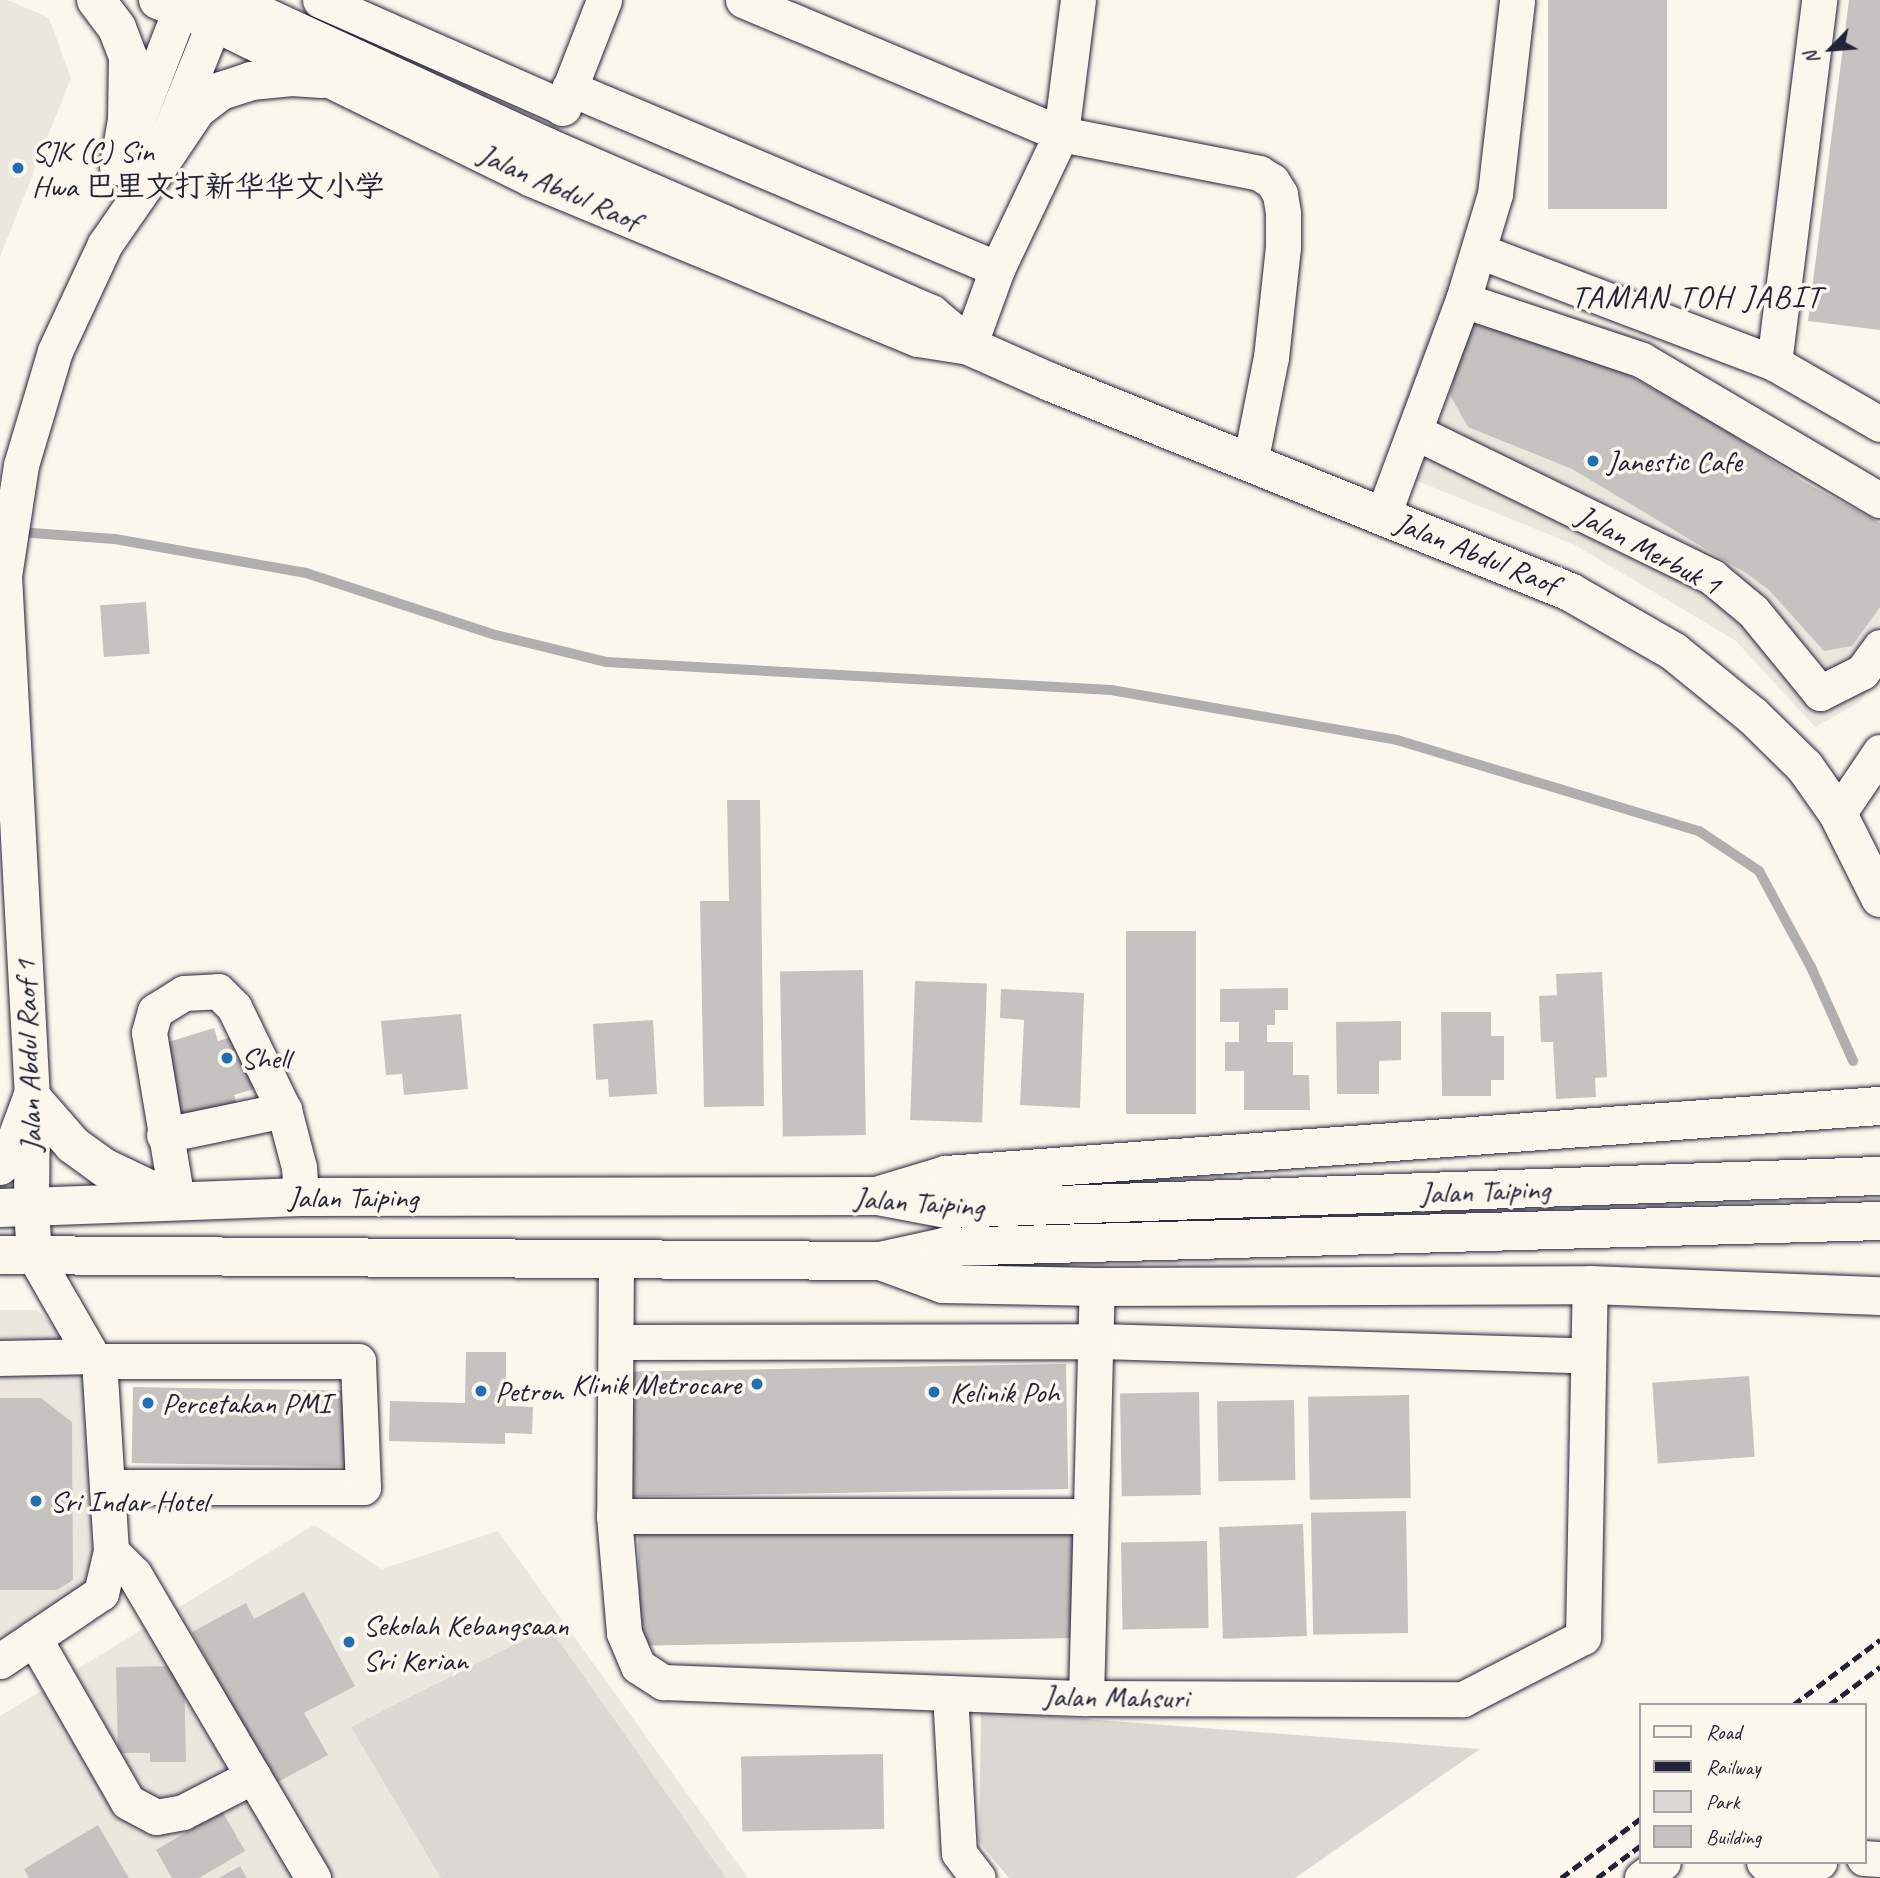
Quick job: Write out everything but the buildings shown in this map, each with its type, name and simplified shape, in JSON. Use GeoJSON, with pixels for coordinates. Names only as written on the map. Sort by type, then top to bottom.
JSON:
{"type":"FeatureCollection","features":[{"type":"Feature","properties":{"kind":"main road"},"geometry":{"type":"LineString","coordinates":[[96,0],[117,28],[128,57],[127,120],[135,171]]}},
{"type":"Feature","properties":{"kind":"main road","name":"Jalan Abdul Raof"},"geometry":{"type":"LineString","coordinates":[[198,5],[331,80],[931,314],[969,346],[1570,592],[1673,651],[1753,716],[1805,767],[1838,814],[1880,898]]}},
{"type":"Feature","properties":{"kind":"main road","name":"Jalan Abdul Raof"},"geometry":{"type":"LineString","coordinates":[[198,5],[539,162]]}},
{"type":"Feature","properties":{"kind":"main road"},"geometry":{"type":"LineString","coordinates":[[135,171],[197,109],[221,91],[251,81],[292,77],[331,80]]}},
{"type":"Feature","properties":{"kind":"main road"},"geometry":{"type":"LineString","coordinates":[[0,1166],[10,1157],[32,1098],[73,1145],[114,1173],[175,1200]]}},
{"type":"Feature","properties":{"kind":"main road"},"geometry":{"type":"LineString","coordinates":[[878,1196],[946,1175],[1874,1102]]}},
{"type":"Feature","properties":{"kind":"main road","name":"Jalan Taiping"},"geometry":{"type":"LineString","coordinates":[[15,1208],[301,1197],[878,1196],[947,1209],[1880,1177]]}},
{"type":"Feature","properties":{"kind":"main road","name":"Jalan Taiping"},"geometry":{"type":"LineString","coordinates":[[17,1255],[880,1261],[944,1247],[1880,1221]]}},
{"type":"Feature","properties":{"kind":"main road"},"geometry":{"type":"LineString","coordinates":[[880,1261],[943,1284],[1590,1285],[1880,1296]]}},
{"type":"Feature","properties":{"kind":"street"},"geometry":{"type":"LineString","coordinates":[[320,0],[997,269]]}},
{"type":"Feature","properties":{"kind":"street"},"geometry":{"type":"LineString","coordinates":[[539,162],[604,0]]}},
{"type":"Feature","properties":{"kind":"street"},"geometry":{"type":"LineString","coordinates":[[743,0],[1061,134],[1259,173],[1272,181],[1280,194],[1283,247],[1271,357],[1250,463]]}},
{"type":"Feature","properties":{"kind":"street"},"geometry":{"type":"LineString","coordinates":[[969,346],[997,269],[1061,134],[1078,0]]}},
{"type":"Feature","properties":{"kind":"street"},"geometry":{"type":"LineString","coordinates":[[1383,515],[1463,300],[1494,194],[1517,0]]}},
{"type":"Feature","properties":{"kind":"street"},"geometry":{"type":"LineString","coordinates":[[1774,363],[1819,0]]}},
{"type":"Feature","properties":{"kind":"street","name":"Jalan Abdul Raof 1"},"geometry":{"type":"LineString","coordinates":[[17,1255],[15,1208],[32,1098],[4,576],[21,464],[55,351],[135,171],[198,5]]}},
{"type":"Feature","properties":{"kind":"street"},"geometry":{"type":"LineString","coordinates":[[1479,251],[1774,363],[1880,424]]}},
{"type":"Feature","properties":{"kind":"street"},"geometry":{"type":"LineString","coordinates":[[1463,300],[1642,360],[1880,500]]}},
{"type":"Feature","properties":{"kind":"street","name":"Jalan Merbuk 1"},"geometry":{"type":"LineString","coordinates":[[1415,432],[1712,578],[1753,611],[1820,693],[1862,672],[1880,647]]}},
{"type":"Feature","properties":{"kind":"street"},"geometry":{"type":"LineString","coordinates":[[1838,814],[1878,760]]}},
{"type":"Feature","properties":{"kind":"street"},"geometry":{"type":"LineString","coordinates":[[175,1200],[149,1032],[155,1011],[184,993],[218,991],[234,1007],[284,1110],[299,1167],[301,1197]]}},
{"type":"Feature","properties":{"kind":"street"},"geometry":{"type":"LineString","coordinates":[[164,1135],[284,1110]]}},
{"type":"Feature","properties":{"kind":"street"},"geometry":{"type":"LineString","coordinates":[[0,1661],[101,1593],[111,1551],[96,1359],[17,1255]]}},
{"type":"Feature","properties":{"kind":"street"},"geometry":{"type":"LineString","coordinates":[[616,1259],[614,1516],[1090,1516]]}},
{"type":"Feature","properties":{"kind":"street"},"geometry":{"type":"LineString","coordinates":[[616,1342],[1096,1341],[1587,1356],[1590,1285]]}},
{"type":"Feature","properties":{"kind":"street"},"geometry":{"type":"LineString","coordinates":[[1086,1698],[1097,1286]]}},
{"type":"Feature","properties":{"kind":"street","name":"Jalan Mahsuri"},"geometry":{"type":"LineString","coordinates":[[614,1516],[624,1633],[638,1667],[663,1682],[1086,1698],[1463,1699],[1583,1637],[1587,1356]]}},
{"type":"Feature","properties":{"kind":"street"},"geometry":{"type":"LineString","coordinates":[[0,1358],[358,1362],[363,1487],[107,1487]]}},
{"type":"Feature","properties":{"kind":"street"},"geometry":{"type":"LineString","coordinates":[[111,1551],[134,1574],[313,1878]]}},
{"type":"Feature","properties":{"kind":"street"},"geometry":{"type":"LineString","coordinates":[[34,1638],[128,1802],[156,1817],[183,1812],[253,1776]]}},
{"type":"Feature","properties":{"kind":"street"},"geometry":{"type":"LineString","coordinates":[[950,1693],[959,1853],[978,1878]]}},
{"type":"Feature","properties":{"kind":"street"},"geometry":{"type":"LineString","coordinates":[[1642,1878],[1660,1864]]}},
{"type":"Feature","properties":{"kind":"street"},"geometry":{"type":"LineString","coordinates":[[1766,1864],[1780,1878]]}},
{"type":"Feature","properties":{"kind":"street"},"geometry":{"type":"LineString","coordinates":[[1798,1878],[1808,1866],[1814,1864]]}},
{"type":"Feature","properties":{"kind":"shaded area","name":"SJK (C) Sin Hwa 巴里文打新华华文小学"},"geometry":{"type":"Polygon","coordinates":[[[0,0],[8,0],[49,18],[71,78],[0,257],[0,0]]]}},
{"type":"Feature","properties":{"kind":"shaded area"},"geometry":{"type":"Polygon","coordinates":[[[1446,275],[1636,337],[1880,487],[1880,673],[1860,702],[1815,727],[1736,641],[1575,545],[1383,467],[1446,275]]]}},
{"type":"Feature","properties":{"kind":"shaded area"},"geometry":{"type":"Polygon","coordinates":[[[0,1310],[37,1310],[87,1359],[106,1548],[89,1594],[0,1649],[0,1310]]]}},
{"type":"Feature","properties":{"kind":"shaded area","name":"Sekolah Kebangsaan Sri Kerian"},"geometry":{"type":"Polygon","coordinates":[[[314,1525],[382,1569],[498,1531],[748,1878],[0,1878],[0,1716],[314,1525]]]}},
{"type":"Feature","properties":{"kind":"green space"},"geometry":{"type":"Polygon","coordinates":[[[549,1627],[726,1878],[441,1878],[351,1727],[549,1627]]]}},
{"type":"Feature","properties":{"kind":"green space"},"geometry":{"type":"Polygon","coordinates":[[[981,1711],[1480,1749],[1295,1878],[1009,1878],[979,1842],[981,1711]]]}},
{"type":"Feature","properties":{"kind":"waterway"},"geometry":{"type":"LineString","coordinates":[[18,532],[115,539],[306,573],[496,635],[606,662],[1111,690],[1397,740],[1699,831],[1759,871],[1811,967],[1853,1061]]}},
{"type":"Feature","properties":{"kind":"railway"},"geometry":{"type":"LineString","coordinates":[[1796,1703],[1880,1640]]}},
{"type":"Feature","properties":{"kind":"railway"},"geometry":{"type":"LineString","coordinates":[[1832,1703],[1880,1667]]}},
{"type":"Feature","properties":{"kind":"railway"},"geometry":{"type":"LineString","coordinates":[[1561,1878],[1638,1820]]}},
{"type":"Feature","properties":{"kind":"railway"},"geometry":{"type":"LineString","coordinates":[[1597,1878],[1638,1847]]}},
{"type":"Feature","properties":{"kind":"place","name":"SJK (C) Sin Hwa 巴里文打新华华文小学"},"geometry":{"type":"Point","coordinates":[18,168]}},
{"type":"Feature","properties":{"kind":"place","name":"Janestic Cafe"},"geometry":{"type":"Point","coordinates":[1593,461]}},
{"type":"Feature","properties":{"kind":"place","name":"Shell"},"geometry":{"type":"Point","coordinates":[227,1058]}},
{"type":"Feature","properties":{"kind":"place","name":"Klinik Metrocare"},"geometry":{"type":"Point","coordinates":[757,1384]}},
{"type":"Feature","properties":{"kind":"place","name":"Petron"},"geometry":{"type":"Point","coordinates":[481,1391]}},
{"type":"Feature","properties":{"kind":"place","name":"Kelinik Poh"},"geometry":{"type":"Point","coordinates":[934,1392]}},
{"type":"Feature","properties":{"kind":"place","name":"Percetakan PMI"},"geometry":{"type":"Point","coordinates":[148,1403]}},
{"type":"Feature","properties":{"kind":"place","name":"Sri Indar Hotel"},"geometry":{"type":"Point","coordinates":[36,1501]}},
{"type":"Feature","properties":{"kind":"place","name":"Sekolah Kebangsaan Sri Kerian"},"geometry":{"type":"Point","coordinates":[349,1642]}},
{"type":"Feature","properties":{"kind":"district","name":"TAMAN TOH JABIT"},"geometry":{"type":"Point","coordinates":[1697,297]}}]}
